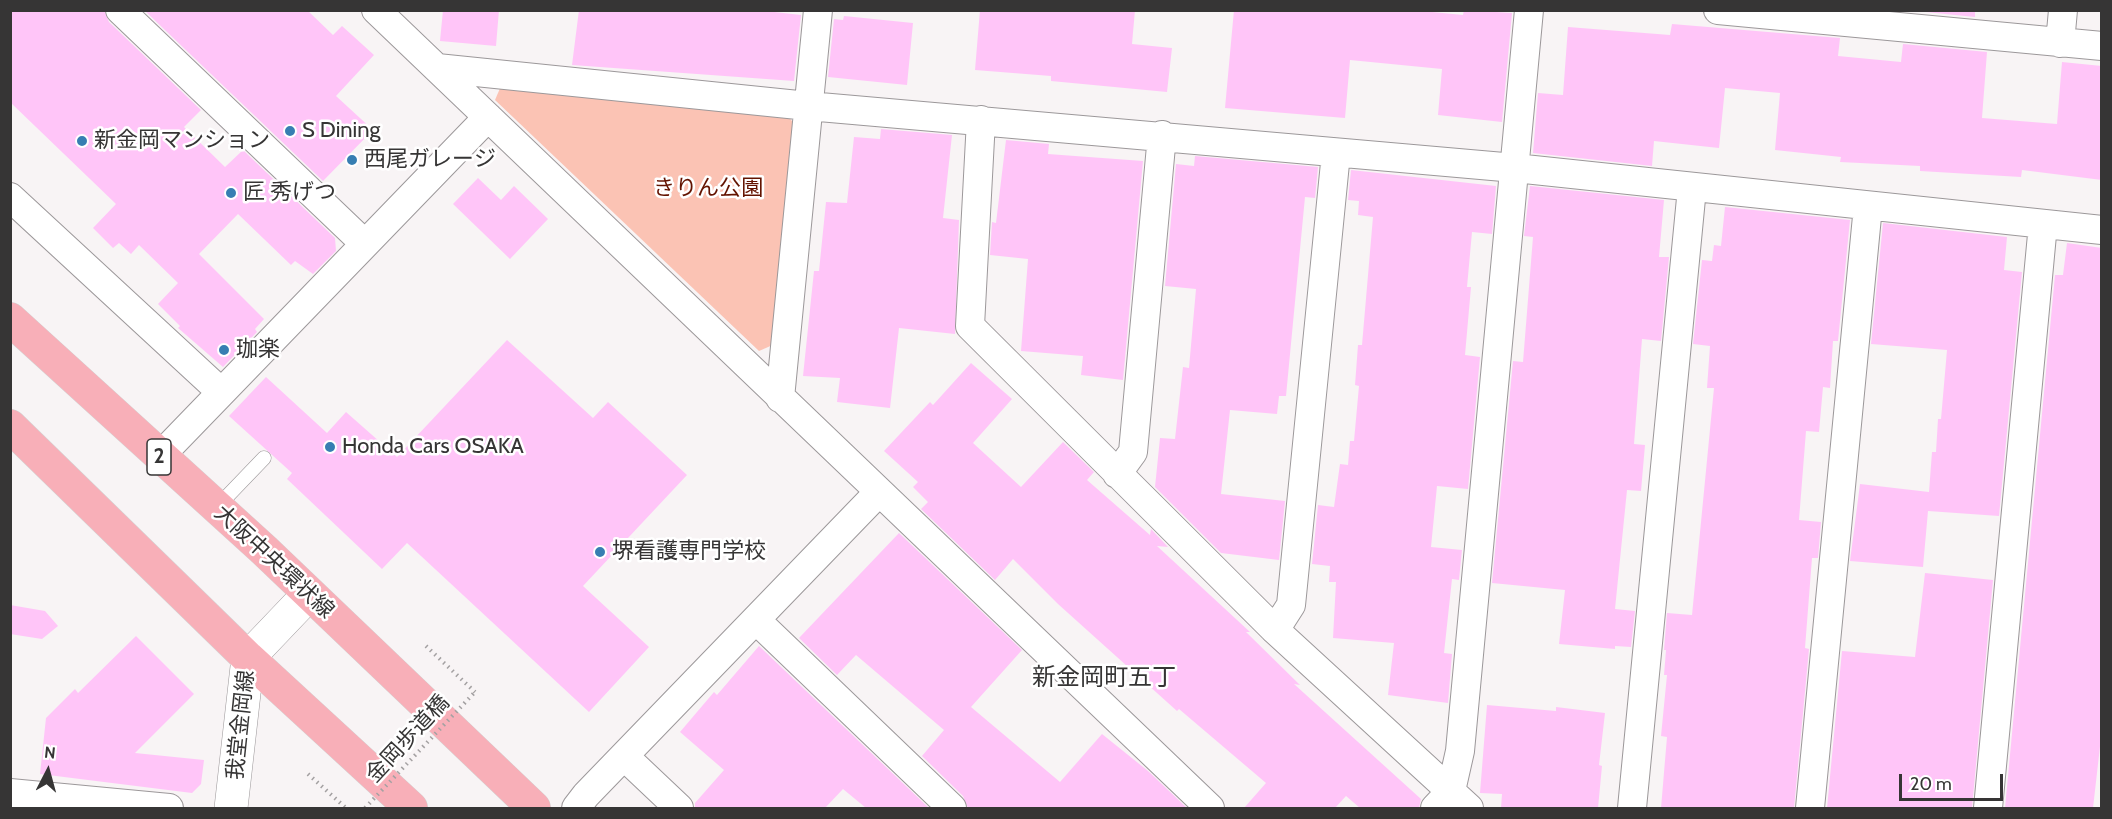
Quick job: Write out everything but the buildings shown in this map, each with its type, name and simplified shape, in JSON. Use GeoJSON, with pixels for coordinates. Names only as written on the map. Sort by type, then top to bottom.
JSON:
{"type":"FeatureCollection","features":[{"type":"Feature","properties":{"kind":"main road","name":"大阪中央環状線"},"geometry":{"type":"LineString","coordinates":[[10,319],[309,594],[534,808]]}},
{"type":"Feature","properties":{"kind":"main road"},"geometry":{"type":"LineString","coordinates":[[10,426],[248,658],[411,808]]}},
{"type":"Feature","properties":{"kind":"main road","name":"我堂金岡線"},"geometry":{"type":"LineString","coordinates":[[231,808],[248,658],[309,594]]}},
{"type":"Feature","properties":{"kind":"street"},"geometry":{"type":"LineString","coordinates":[[120,10],[365,244]]}},
{"type":"Feature","properties":{"kind":"street"},"geometry":{"type":"LineString","coordinates":[[376,10],[878,493],[1210,808]]}},
{"type":"Feature","properties":{"kind":"street"},"geometry":{"type":"LineString","coordinates":[[780,398],[818,10]]}},
{"type":"Feature","properties":{"kind":"street"},"geometry":{"type":"LineString","coordinates":[[1452,803],[1460,751],[1529,10]]}},
{"type":"Feature","properties":{"kind":"street"},"geometry":{"type":"LineString","coordinates":[[1718,10],[1887,19],[2060,43],[2102,46]]}},
{"type":"Feature","properties":{"kind":"street"},"geometry":{"type":"LineString","coordinates":[[2060,43],[2063,10]]}},
{"type":"Feature","properties":{"kind":"street"},"geometry":{"type":"LineString","coordinates":[[437,68],[808,106],[1162,135],[1515,168],[2102,230]]}},
{"type":"Feature","properties":{"kind":"street"},"geometry":{"type":"LineString","coordinates":[[159,457],[220,391],[488,117]]}},
{"type":"Feature","properties":{"kind":"street"},"geometry":{"type":"LineString","coordinates":[[981,120],[970,326],[1452,803]]}},
{"type":"Feature","properties":{"kind":"street"},"geometry":{"type":"LineString","coordinates":[[1117,474],[1133,452],[1162,135]]}},
{"type":"Feature","properties":{"kind":"street"},"geometry":{"type":"LineString","coordinates":[[1275,630],[1292,605],[1336,153]]}},
{"type":"Feature","properties":{"kind":"street"},"geometry":{"type":"LineString","coordinates":[[1632,808],[1692,188]]}},
{"type":"Feature","properties":{"kind":"street"},"geometry":{"type":"LineString","coordinates":[[10,197],[220,391]]}},
{"type":"Feature","properties":{"kind":"street"},"geometry":{"type":"LineString","coordinates":[[1810,808],[1868,206]]}},
{"type":"Feature","properties":{"kind":"street"},"geometry":{"type":"LineString","coordinates":[[1988,808],[2043,224]]}},
{"type":"Feature","properties":{"kind":"street"},"geometry":{"type":"LineString","coordinates":[[576,808],[878,493]]}},
{"type":"Feature","properties":{"kind":"street"},"geometry":{"type":"LineString","coordinates":[[756,620],[952,808]]}},
{"type":"Feature","properties":{"kind":"street"},"geometry":{"type":"LineString","coordinates":[[624,756],[679,808]]}},
{"type":"Feature","properties":{"kind":"street"},"geometry":{"type":"LineString","coordinates":[[10,793],[169,808]]}},
{"type":"Feature","properties":{"kind":"lane"},"geometry":{"type":"LineString","coordinates":[[216,508],[264,459]]}},
{"type":"Feature","properties":{"kind":"path","name":"金岡歩道橋"},"geometry":{"type":"LineString","coordinates":[[365,808],[475,692],[426,646]]}},
{"type":"Feature","properties":{"kind":"path"},"geometry":{"type":"LineString","coordinates":[[308,774],[346,808]]}},
{"type":"Feature","properties":{"kind":"green space","name":"きりん公園"},"geometry":{"type":"Polygon","coordinates":[[[501,86],[786,114],[797,127],[775,344],[759,351],[495,100],[501,86]]]}},
{"type":"Feature","properties":{"kind":"place","name":"S Dining"},"geometry":{"type":"Point","coordinates":[290,131]}},
{"type":"Feature","properties":{"kind":"place","name":"新金岡マンション"},"geometry":{"type":"Point","coordinates":[82,141]}},
{"type":"Feature","properties":{"kind":"place","name":"西尾ガレージ"},"geometry":{"type":"Point","coordinates":[352,160]}},
{"type":"Feature","properties":{"kind":"place","name":"匠 秀げつ"},"geometry":{"type":"Point","coordinates":[231,193]}},
{"type":"Feature","properties":{"kind":"place","name":"珈楽"},"geometry":{"type":"Point","coordinates":[224,350]}},
{"type":"Feature","properties":{"kind":"place","name":"Honda Cars OSAKA"},"geometry":{"type":"Point","coordinates":[330,447]}},
{"type":"Feature","properties":{"kind":"place","name":"堺看護専門学校"},"geometry":{"type":"Point","coordinates":[600,552]}},
{"type":"Feature","properties":{"kind":"district","name":"新金岡町五丁"},"geometry":{"type":"Point","coordinates":[1104,678]}}]}
